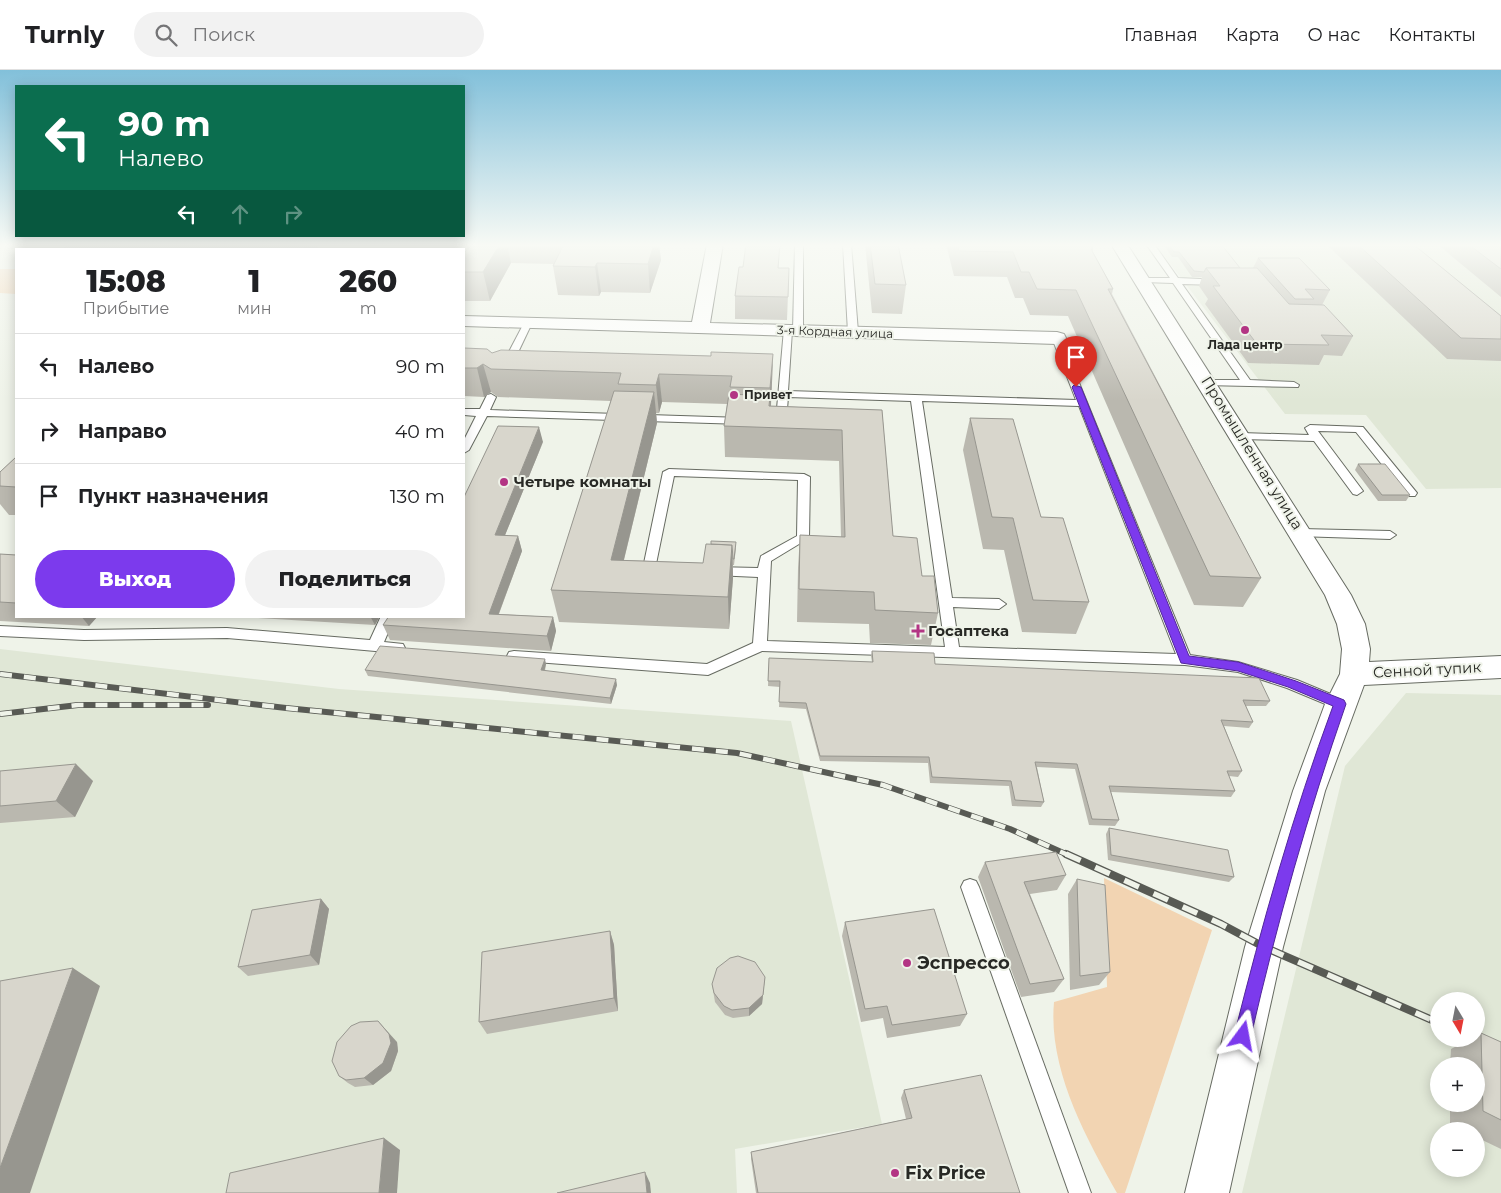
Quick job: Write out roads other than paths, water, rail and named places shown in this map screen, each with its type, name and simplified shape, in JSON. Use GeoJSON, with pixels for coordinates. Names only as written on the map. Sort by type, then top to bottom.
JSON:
{"type":"FeatureCollection","features":[{"type":"Feature","properties":{"kind":"main road"},"geometry":{"type":"LineString","coordinates":[[700,328],[706,296]]}},
{"type":"Feature","properties":{"kind":"main road","name":"Промышленная улица"},"geometry":{"type":"LineString","coordinates":[[1153,296],[1241,436],[1338,596],[1351,624],[1356,649],[1347,689],[1308,791],[1264,947],[1207,1193]]}},
{"type":"Feature","properties":{"kind":"main road","name":"3-я Кордная улица"},"geometry":{"type":"LineString","coordinates":[[465,321],[1057,338]]}},
{"type":"Feature","properties":{"kind":"main road","name":"Сенной тупик"},"geometry":{"type":"LineString","coordinates":[[1347,689],[1501,666]]}},
{"type":"Feature","properties":{"kind":"lane"},"geometry":{"type":"LineString","coordinates":[[772,422],[781,422],[795,296]]}},
{"type":"Feature","properties":{"kind":"lane"},"geometry":{"type":"LineString","coordinates":[[850,296],[853,332]]}},
{"type":"Feature","properties":{"kind":"lane"},"geometry":{"type":"LineString","coordinates":[[1187,296],[1247,384]]}},
{"type":"Feature","properties":{"kind":"lane"},"geometry":{"type":"LineString","coordinates":[[500,377],[528,323]]}},
{"type":"Feature","properties":{"kind":"lane"},"geometry":{"type":"LineString","coordinates":[[1057,338],[1185,660]]}},
{"type":"Feature","properties":{"kind":"lane"},"geometry":{"type":"LineString","coordinates":[[1208,383],[1294,385]]}},
{"type":"Feature","properties":{"kind":"lane"},"geometry":{"type":"LineString","coordinates":[[783,394],[1083,403]]}},
{"type":"Feature","properties":{"kind":"lane"},"geometry":{"type":"LineString","coordinates":[[465,448],[491,397]]}},
{"type":"Feature","properties":{"kind":"lane"},"geometry":{"type":"LineString","coordinates":[[916,398],[953,653]]}},
{"type":"Feature","properties":{"kind":"lane"},"geometry":{"type":"LineString","coordinates":[[465,412],[752,421]]}},
{"type":"Feature","properties":{"kind":"lane"},"geometry":{"type":"LineString","coordinates":[[1357,492],[1310,428],[1359,429],[1411,493]]}},
{"type":"Feature","properties":{"kind":"lane"},"geometry":{"type":"LineString","coordinates":[[1241,436],[1317,438]]}},
{"type":"Feature","properties":{"kind":"lane"},"geometry":{"type":"LineString","coordinates":[[668,569],[649,568],[669,472],[804,477],[803,538],[765,560],[760,646]]}},
{"type":"Feature","properties":{"kind":"lane"},"geometry":{"type":"LineString","coordinates":[[1301,533],[1390,535]]}},
{"type":"Feature","properties":{"kind":"lane"},"geometry":{"type":"LineString","coordinates":[[697,570],[765,573]]}},
{"type":"Feature","properties":{"kind":"lane"},"geometry":{"type":"LineString","coordinates":[[945,602],[999,604]]}},
{"type":"Feature","properties":{"kind":"lane"},"geometry":{"type":"LineString","coordinates":[[375,646],[387,618]]}},
{"type":"Feature","properties":{"kind":"lane"},"geometry":{"type":"LineString","coordinates":[[0,631],[84,635],[227,633],[415,649]]}},
{"type":"Feature","properties":{"kind":"lane"},"geometry":{"type":"LineString","coordinates":[[504,656],[708,670],[760,646],[1185,660],[1238,667],[1292,684],[1347,689]]}},
{"type":"Feature","properties":{"kind":"lane"},"geometry":{"type":"LineString","coordinates":[[970,887],[1080,1193]]}},
{"type":"Feature","properties":{"kind":"railway"},"geometry":{"type":"LineString","coordinates":[[0,674],[286,708],[737,753],[883,785],[1010,829],[1068,855]]}},
{"type":"Feature","properties":{"kind":"railway"},"geometry":{"type":"LineString","coordinates":[[0,714],[78,705],[208,705]]}},
{"type":"Feature","properties":{"kind":"railway"},"geometry":{"type":"LineString","coordinates":[[1066,854],[1221,924],[1264,947],[1430,1019]]}},
{"type":"Feature","properties":{"kind":"place","name":"Лада центр"},"geometry":{"type":"Point","coordinates":[1245,330]}},
{"type":"Feature","properties":{"kind":"place","name":"Привет"},"geometry":{"type":"Point","coordinates":[734,395]}},
{"type":"Feature","properties":{"kind":"place","name":"Четыре комнаты"},"geometry":{"type":"Point","coordinates":[504,482]}},
{"type":"Feature","properties":{"kind":"place","name":"Госаптека"},"geometry":{"type":"Point","coordinates":[918,631]}},
{"type":"Feature","properties":{"kind":"place","name":"Эспрессо"},"geometry":{"type":"Point","coordinates":[907,963]}},
{"type":"Feature","properties":{"kind":"place","name":"Fix Price"},"geometry":{"type":"Point","coordinates":[895,1173]}}]}
